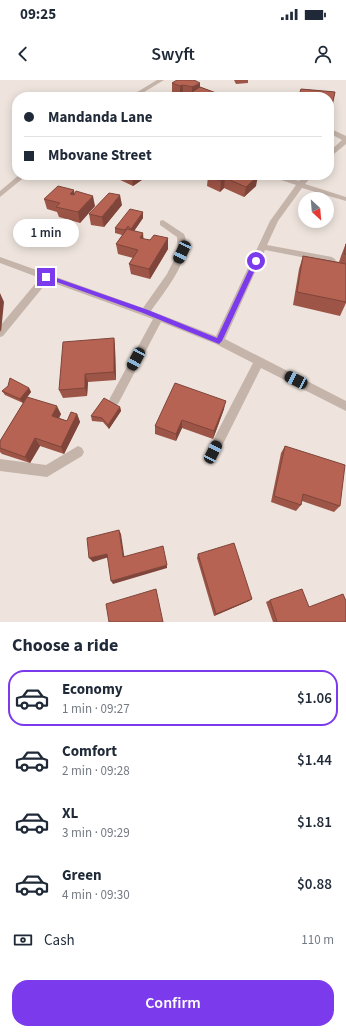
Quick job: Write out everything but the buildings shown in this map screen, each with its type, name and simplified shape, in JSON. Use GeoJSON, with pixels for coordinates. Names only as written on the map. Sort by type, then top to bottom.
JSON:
{"type":"FeatureCollection","features":[{"type":"Feature","properties":{"kind":"street"},"geometry":{"type":"LineString","coordinates":[[142,92],[162,80]]}},
{"type":"Feature","properties":{"kind":"street"},"geometry":{"type":"LineString","coordinates":[[334,133],[346,140],[342,148],[334,153]]}},
{"type":"Feature","properties":{"kind":"street"},"geometry":{"type":"LineString","coordinates":[[0,195],[18,180]]}},
{"type":"Feature","properties":{"kind":"street"},"geometry":{"type":"LineString","coordinates":[[287,180],[346,199]]}},
{"type":"Feature","properties":{"kind":"street"},"geometry":{"type":"LineString","coordinates":[[293,180],[301,184]]}},
{"type":"Feature","properties":{"kind":"street"},"geometry":{"type":"LineString","coordinates":[[219,341],[274,222],[305,180]]}},
{"type":"Feature","properties":{"kind":"street"},"geometry":{"type":"LineString","coordinates":[[146,312],[171,274],[182,252],[181,236],[163,223]]}},
{"type":"Feature","properties":{"kind":"street"},"geometry":{"type":"LineString","coordinates":[[262,247],[332,260]]}},
{"type":"Feature","properties":{"kind":"street"},"geometry":{"type":"LineString","coordinates":[[0,260],[146,312],[219,341],[346,406]]}},
{"type":"Feature","properties":{"kind":"street"},"geometry":{"type":"LineString","coordinates":[[0,333],[46,277]]}},
{"type":"Feature","properties":{"kind":"street"},"geometry":{"type":"LineString","coordinates":[[114,401],[158,317]]}},
{"type":"Feature","properties":{"kind":"street"},"geometry":{"type":"LineString","coordinates":[[213,452],[259,362]]}},
{"type":"Feature","properties":{"kind":"street"},"geometry":{"type":"LineString","coordinates":[[0,465],[47,471],[78,452]]}},
{"type":"Feature","properties":{"kind":"route"},"geometry":{"type":"LineString","coordinates":[[46,277],[146,312],[219,341],[256,261]]}}]}
